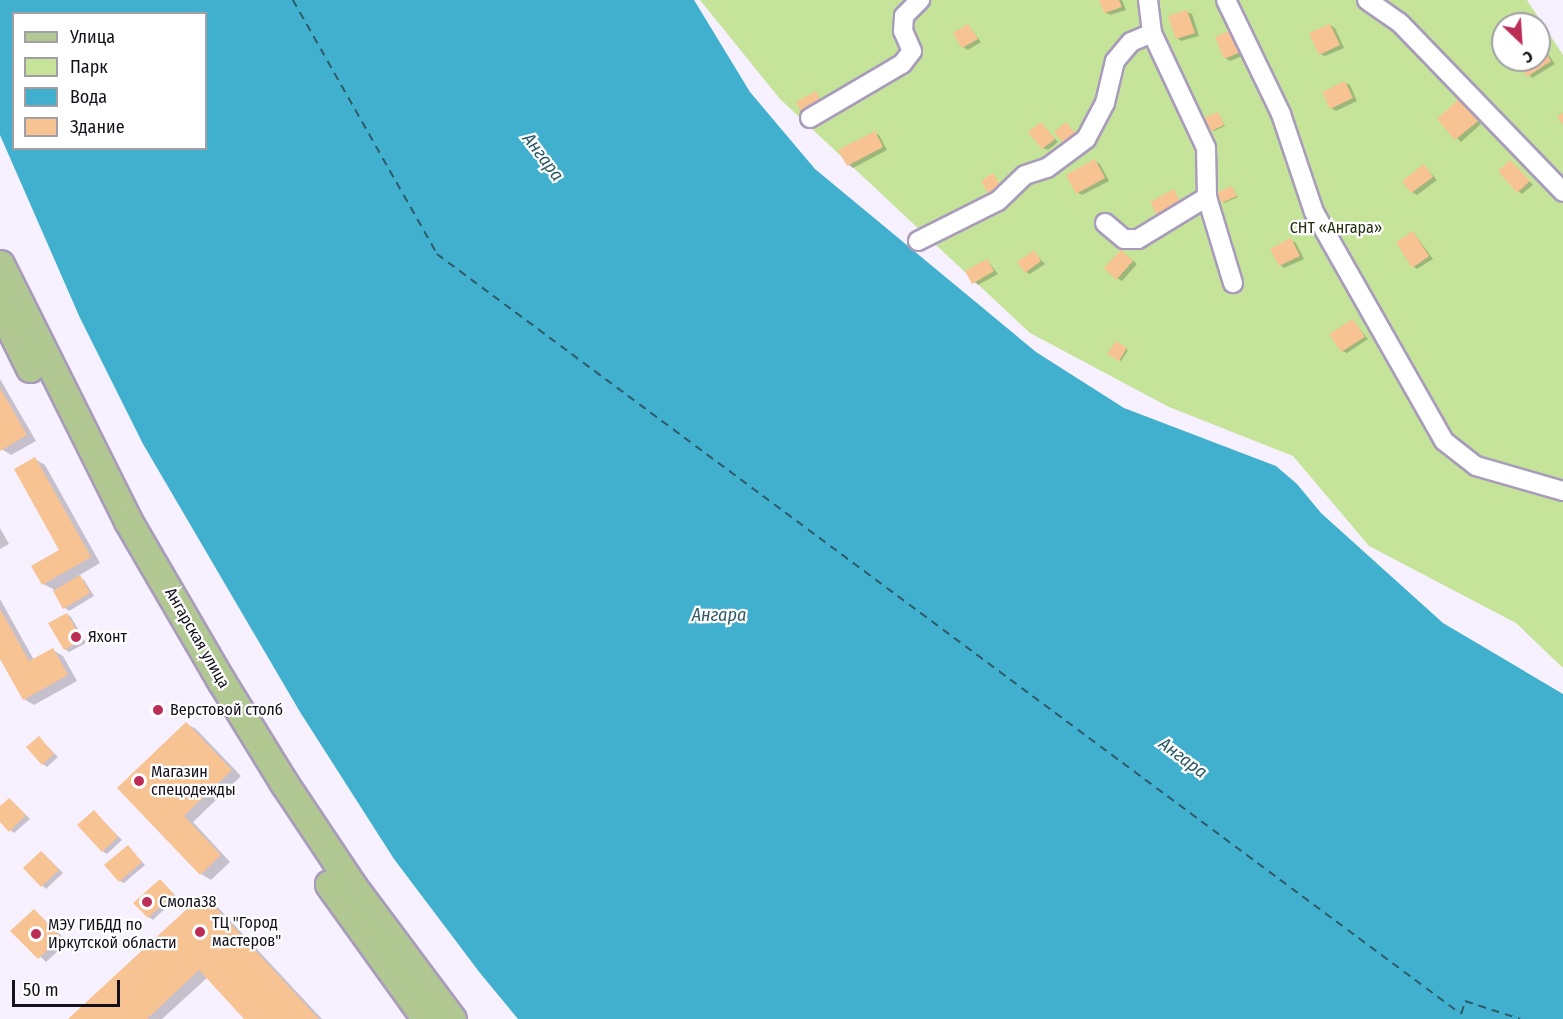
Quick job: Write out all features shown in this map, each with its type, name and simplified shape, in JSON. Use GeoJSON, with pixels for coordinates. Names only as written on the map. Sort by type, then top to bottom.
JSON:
{"type":"FeatureCollection","features":[{"type":"Feature","properties":{"kind":"main road","name":"Ангарская улица"},"geometry":{"type":"LineString","coordinates":[[0,264],[128,521],[220,679],[284,783],[352,885],[452,1019]]}},
{"type":"Feature","properties":{"kind":"main road","name":"Ангарская улица"},"geometry":{"type":"LineString","coordinates":[[0,307],[115,531],[208,692],[340,901],[426,1019]]}},
{"type":"Feature","properties":{"kind":"street"},"geometry":{"type":"LineString","coordinates":[[810,118],[902,64],[912,51],[903,31],[904,16],[920,0]]}},
{"type":"Feature","properties":{"kind":"street"},"geometry":{"type":"LineString","coordinates":[[1148,0],[1152,33],[1206,148],[1207,197],[1233,283]]}},
{"type":"Feature","properties":{"kind":"street"},"geometry":{"type":"LineString","coordinates":[[1226,0],[1281,114],[1314,212],[1444,441],[1476,466],[1563,491]]}},
{"type":"Feature","properties":{"kind":"street"},"geometry":{"type":"LineString","coordinates":[[1367,0],[1400,23],[1563,192]]}},
{"type":"Feature","properties":{"kind":"street"},"geometry":{"type":"LineString","coordinates":[[918,241],[998,201],[1025,175],[1047,168],[1086,138],[1105,103],[1115,61],[1131,42],[1152,33]]}},
{"type":"Feature","properties":{"kind":"street"},"geometry":{"type":"LineString","coordinates":[[1105,223],[1124,239],[1138,239],[1207,197]]}},
{"type":"Feature","properties":{"kind":"green space","name":"СНТ «Ангара»"},"geometry":{"type":"Polygon","coordinates":[[[700,0],[1527,0],[1535,12],[1491,12],[1491,72],[1551,72],[1551,37],[1563,55],[1563,668],[1516,623],[1369,546],[1293,456],[1169,407],[1030,333],[780,99],[700,0]]]}},
{"type":"Feature","properties":{"kind":"water","name":"Ангара"},"geometry":{"type":"Polygon","coordinates":[[[0,0],[694,0],[750,92],[815,169],[1036,352],[1124,408],[1276,466],[1297,484],[1321,513],[1443,623],[1563,694],[1563,1019],[518,1019],[480,973],[394,859],[300,712],[143,444],[80,318],[0,135],[0,0]]]}},
{"type":"Feature","properties":{"kind":"building"},"geometry":{"type":"Polygon","coordinates":[[[1099,0],[1119,0],[1122,7],[1104,13],[1099,0]]]}},
{"type":"Feature","properties":{"kind":"building"},"geometry":{"type":"Polygon","coordinates":[[[1187,10],[1195,33],[1176,39],[1168,16],[1187,10]]]}},
{"type":"Feature","properties":{"kind":"building"},"geometry":{"type":"Polygon","coordinates":[[[968,24],[978,39],[962,48],[953,33],[968,24]]]}},
{"type":"Feature","properties":{"kind":"building"},"geometry":{"type":"Polygon","coordinates":[[[1330,24],[1340,45],[1319,55],[1309,33],[1330,24]]]}},
{"type":"Feature","properties":{"kind":"building"},"geometry":{"type":"Polygon","coordinates":[[[1234,29],[1243,51],[1224,59],[1215,37],[1234,29]]]}},
{"type":"Feature","properties":{"kind":"building"},"geometry":{"type":"Polygon","coordinates":[[[1524,72],[1534,72],[1527,77],[1524,72]]]}},
{"type":"Feature","properties":{"kind":"building"},"geometry":{"type":"Polygon","coordinates":[[[1345,81],[1353,98],[1330,109],[1322,92],[1345,81]]]}},
{"type":"Feature","properties":{"kind":"building"},"geometry":{"type":"Polygon","coordinates":[[[816,91],[824,106],[804,117],[796,102],[816,91]]]}},
{"type":"Feature","properties":{"kind":"building"},"geometry":{"type":"Polygon","coordinates":[[[1459,99],[1478,121],[1455,140],[1437,119],[1459,99]]]}},
{"type":"Feature","properties":{"kind":"building"},"geometry":{"type":"Polygon","coordinates":[[[1218,112],[1224,125],[1211,131],[1204,118],[1218,112]]]}},
{"type":"Feature","properties":{"kind":"building"},"geometry":{"type":"Polygon","coordinates":[[[1563,112],[1563,125],[1557,117],[1563,112]]]}},
{"type":"Feature","properties":{"kind":"building"},"geometry":{"type":"Polygon","coordinates":[[[1041,122],[1055,139],[1042,149],[1028,132],[1041,122]]]}},
{"type":"Feature","properties":{"kind":"building"},"geometry":{"type":"Polygon","coordinates":[[[1066,122],[1080,139],[1069,149],[1054,132],[1066,122]]]}},
{"type":"Feature","properties":{"kind":"building"},"geometry":{"type":"Polygon","coordinates":[[[875,131],[883,147],[847,166],[838,150],[875,131]]]}},
{"type":"Feature","properties":{"kind":"building"},"geometry":{"type":"Polygon","coordinates":[[[1095,159],[1105,178],[1076,194],[1066,175],[1095,159]]]}},
{"type":"Feature","properties":{"kind":"building"},"geometry":{"type":"Polygon","coordinates":[[[1510,160],[1530,181],[1517,193],[1498,171],[1510,160]]]}},
{"type":"Feature","properties":{"kind":"building"},"geometry":{"type":"Polygon","coordinates":[[[1424,164],[1433,177],[1411,193],[1402,181],[1424,164]]]}},
{"type":"Feature","properties":{"kind":"building"},"geometry":{"type":"Polygon","coordinates":[[[993,173],[1005,192],[993,200],[981,181],[993,173]]]}},
{"type":"Feature","properties":{"kind":"building"},"geometry":{"type":"Polygon","coordinates":[[[1232,186],[1237,196],[1222,203],[1217,193],[1232,186]]]}},
{"type":"Feature","properties":{"kind":"building"},"geometry":{"type":"Polygon","coordinates":[[[1174,189],[1185,211],[1161,223],[1150,202],[1174,189]]]}},
{"type":"Feature","properties":{"kind":"building"},"geometry":{"type":"Polygon","coordinates":[[[1413,231],[1429,256],[1412,268],[1396,242],[1413,231]]]}},
{"type":"Feature","properties":{"kind":"building"},"geometry":{"type":"Polygon","coordinates":[[[1291,238],[1300,256],[1279,266],[1270,249],[1291,238]]]}},
{"type":"Feature","properties":{"kind":"building"},"geometry":{"type":"Polygon","coordinates":[[[1034,250],[1041,261],[1025,273],[1017,262],[1034,250]]]}},
{"type":"Feature","properties":{"kind":"building"},"geometry":{"type":"Polygon","coordinates":[[[1121,250],[1133,261],[1116,280],[1104,268],[1121,250]]]}},
{"type":"Feature","properties":{"kind":"building"},"geometry":{"type":"Polygon","coordinates":[[[987,259],[994,271],[972,284],[965,271],[987,259]]]}},
{"type":"Feature","properties":{"kind":"building"},"geometry":{"type":"Polygon","coordinates":[[[1353,319],[1365,337],[1341,352],[1329,334],[1353,319]]]}},
{"type":"Feature","properties":{"kind":"building"},"geometry":{"type":"Polygon","coordinates":[[[1116,341],[1127,348],[1119,361],[1107,354],[1116,341]]]}},
{"type":"Feature","properties":{"kind":"building"},"geometry":{"type":"Polygon","coordinates":[[[0,388],[27,435],[0,451],[0,388]]]}},
{"type":"Feature","properties":{"kind":"building"},"geometry":{"type":"Polygon","coordinates":[[[35,457],[91,557],[42,585],[31,566],[59,550],[14,469],[35,457]]]}},
{"type":"Feature","properties":{"kind":"building"},"geometry":{"type":"Polygon","coordinates":[[[80,575],[90,593],[63,609],[53,591],[80,575]]]}},
{"type":"Feature","properties":{"kind":"building"},"geometry":{"type":"Polygon","coordinates":[[[0,609],[29,661],[53,648],[68,675],[23,700],[0,659],[0,609]]]}},
{"type":"Feature","properties":{"kind":"building"},"geometry":{"type":"Polygon","coordinates":[[[67,613],[82,640],[64,650],[48,623],[67,613]]]}},
{"type":"Feature","properties":{"kind":"building"},"geometry":{"type":"Polygon","coordinates":[[[186,722],[232,770],[184,816],[221,855],[200,875],[117,788],[186,722]]]}},
{"type":"Feature","properties":{"kind":"building"},"geometry":{"type":"Polygon","coordinates":[[[39,736],[54,754],[42,765],[26,747],[39,736]]]}},
{"type":"Feature","properties":{"kind":"building"},"geometry":{"type":"Polygon","coordinates":[[[9,798],[26,815],[9,832],[0,822],[0,806],[9,798]]]}},
{"type":"Feature","properties":{"kind":"building"},"geometry":{"type":"Polygon","coordinates":[[[94,810],[118,837],[102,852],[77,825],[94,810]]]}},
{"type":"Feature","properties":{"kind":"building"},"geometry":{"type":"Polygon","coordinates":[[[128,845],[142,862],[119,882],[104,865],[128,845]]]}},
{"type":"Feature","properties":{"kind":"building"},"geometry":{"type":"Polygon","coordinates":[[[41,851],[59,870],[41,887],[23,868],[41,851]]]}},
{"type":"Feature","properties":{"kind":"building"},"geometry":{"type":"Polygon","coordinates":[[[160,879],[174,894],[148,918],[133,903],[160,879]]]}},
{"type":"Feature","properties":{"kind":"building","name":"ТЦ \"Город мастеров\""},"geometry":{"type":"Polygon","coordinates":[[[203,894],[319,1019],[244,1019],[199,970],[147,1019],[68,1019],[203,894]]]}},
{"type":"Feature","properties":{"kind":"building","name":"МЭУ ГИБДД по Иркутской области"},"geometry":{"type":"Polygon","coordinates":[[[34,909],[61,937],[38,959],[10,931],[34,909]]]}},
{"type":"Feature","properties":{"kind":"ferry route"},"geometry":{"type":"LineString","coordinates":[[293,0],[437,254],[1461,1014],[1465,1001],[1520,1019]]}},
{"type":"Feature","properties":{"kind":"place","name":"Яхонт"},"geometry":{"type":"Point","coordinates":[76,637]}},
{"type":"Feature","properties":{"kind":"place","name":"Верстовой столб"},"geometry":{"type":"Point","coordinates":[158,710]}},
{"type":"Feature","properties":{"kind":"place","name":"Магазин спецодежды"},"geometry":{"type":"Point","coordinates":[139,781]}},
{"type":"Feature","properties":{"kind":"place","name":"Смола38"},"geometry":{"type":"Point","coordinates":[147,902]}},
{"type":"Feature","properties":{"kind":"place","name":"ТЦ \"Город мастеров\""},"geometry":{"type":"Point","coordinates":[200,932]}},
{"type":"Feature","properties":{"kind":"place","name":"МЭУ ГИБДД по Иркутской области"},"geometry":{"type":"Point","coordinates":[36,934]}}]}
